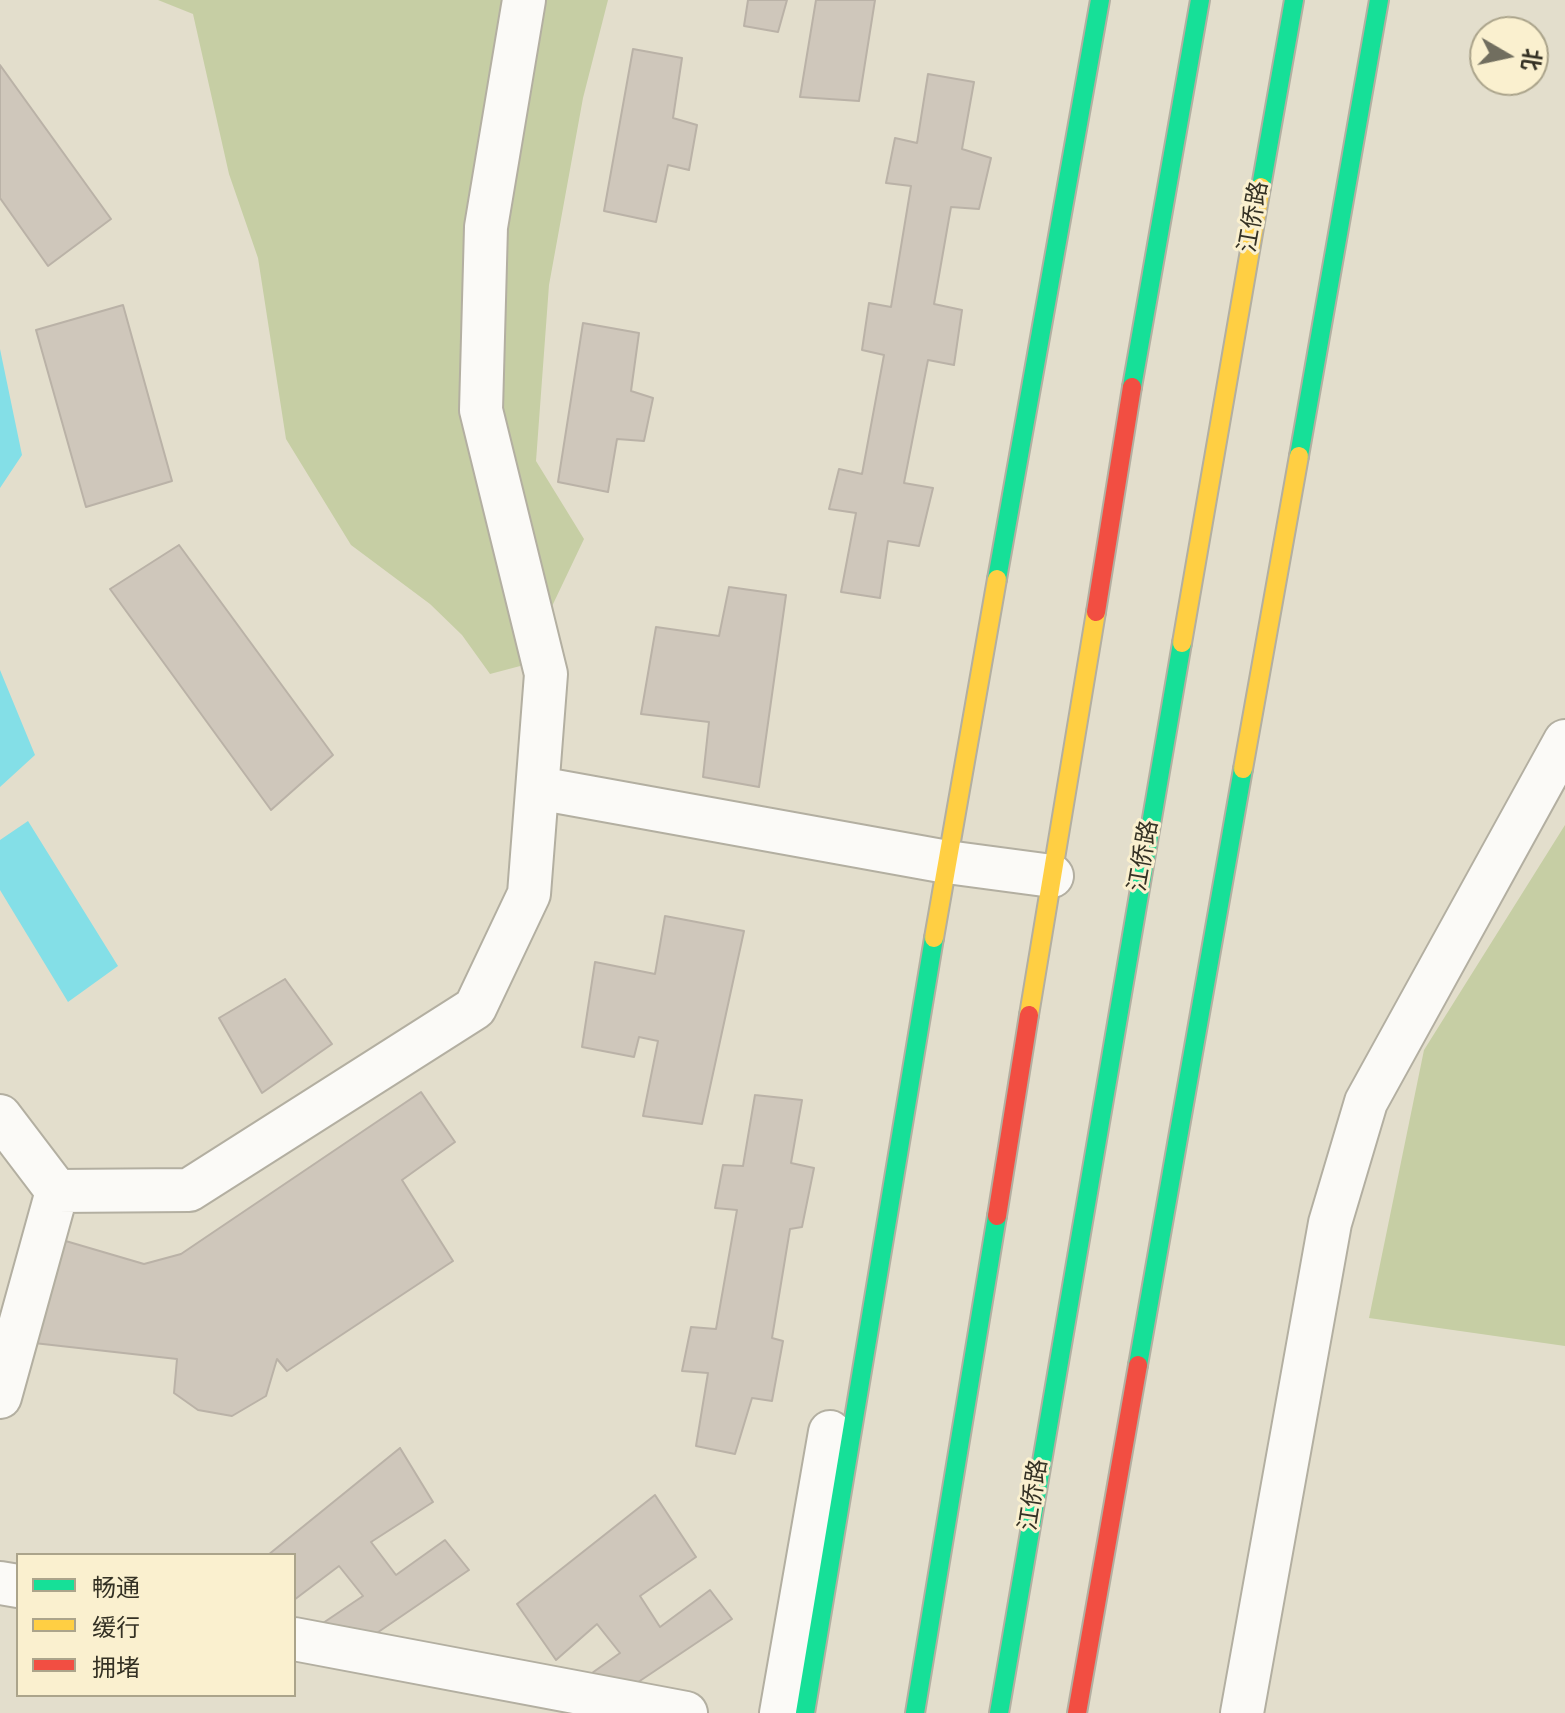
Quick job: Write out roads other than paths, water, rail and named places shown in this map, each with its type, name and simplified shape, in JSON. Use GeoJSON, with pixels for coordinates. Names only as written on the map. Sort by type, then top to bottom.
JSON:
{"type":"FeatureCollection","features":[{"type":"Feature","properties":{"kind":"street"},"geometry":{"type":"LineString","coordinates":[[57,1191],[189,1190],[475,1008],[529,894],[546,674],[481,410],[486,227],[524,0]]}},
{"type":"Feature","properties":{"kind":"street"},"geometry":{"type":"LineString","coordinates":[[805,1713],[939,860],[1080,0]]}},
{"type":"Feature","properties":{"kind":"street"},"geometry":{"type":"LineString","coordinates":[[781,1713],[1100,0]]}},
{"type":"Feature","properties":{"kind":"street"},"geometry":{"type":"LineString","coordinates":[[915,1713],[1200,0]]}},
{"type":"Feature","properties":{"kind":"street","name":"江侨路"},"geometry":{"type":"LineString","coordinates":[[999,1713],[1060,1341],[1294,0]]}},
{"type":"Feature","properties":{"kind":"street"},"geometry":{"type":"LineString","coordinates":[[1077,1713],[1379,0]]}},
{"type":"Feature","properties":{"kind":"street"},"geometry":{"type":"LineString","coordinates":[[1242,1713],[1330,1223],[1366,1102],[1565,741]]}},
{"type":"Feature","properties":{"kind":"street"},"geometry":{"type":"LineString","coordinates":[[538,788],[939,860],[1052,876]]}},
{"type":"Feature","properties":{"kind":"street"},"geometry":{"type":"LineString","coordinates":[[0,1116],[57,1191]]}},
{"type":"Feature","properties":{"kind":"street"},"geometry":{"type":"LineString","coordinates":[[0,1397],[57,1191]]}},
{"type":"Feature","properties":{"kind":"street"},"geometry":{"type":"LineString","coordinates":[[296,1639],[686,1713]]}},
{"type":"Feature","properties":{"kind":"water"},"geometry":{"type":"Polygon","coordinates":[[[0,349],[22,455],[0,488],[0,349]]]}},
{"type":"Feature","properties":{"kind":"water"},"geometry":{"type":"Polygon","coordinates":[[[0,670],[35,755],[0,787],[0,670]]]}},
{"type":"Feature","properties":{"kind":"water"},"geometry":{"type":"Polygon","coordinates":[[[28,821],[118,966],[68,1002],[0,890],[0,840],[28,821]]]}}]}
